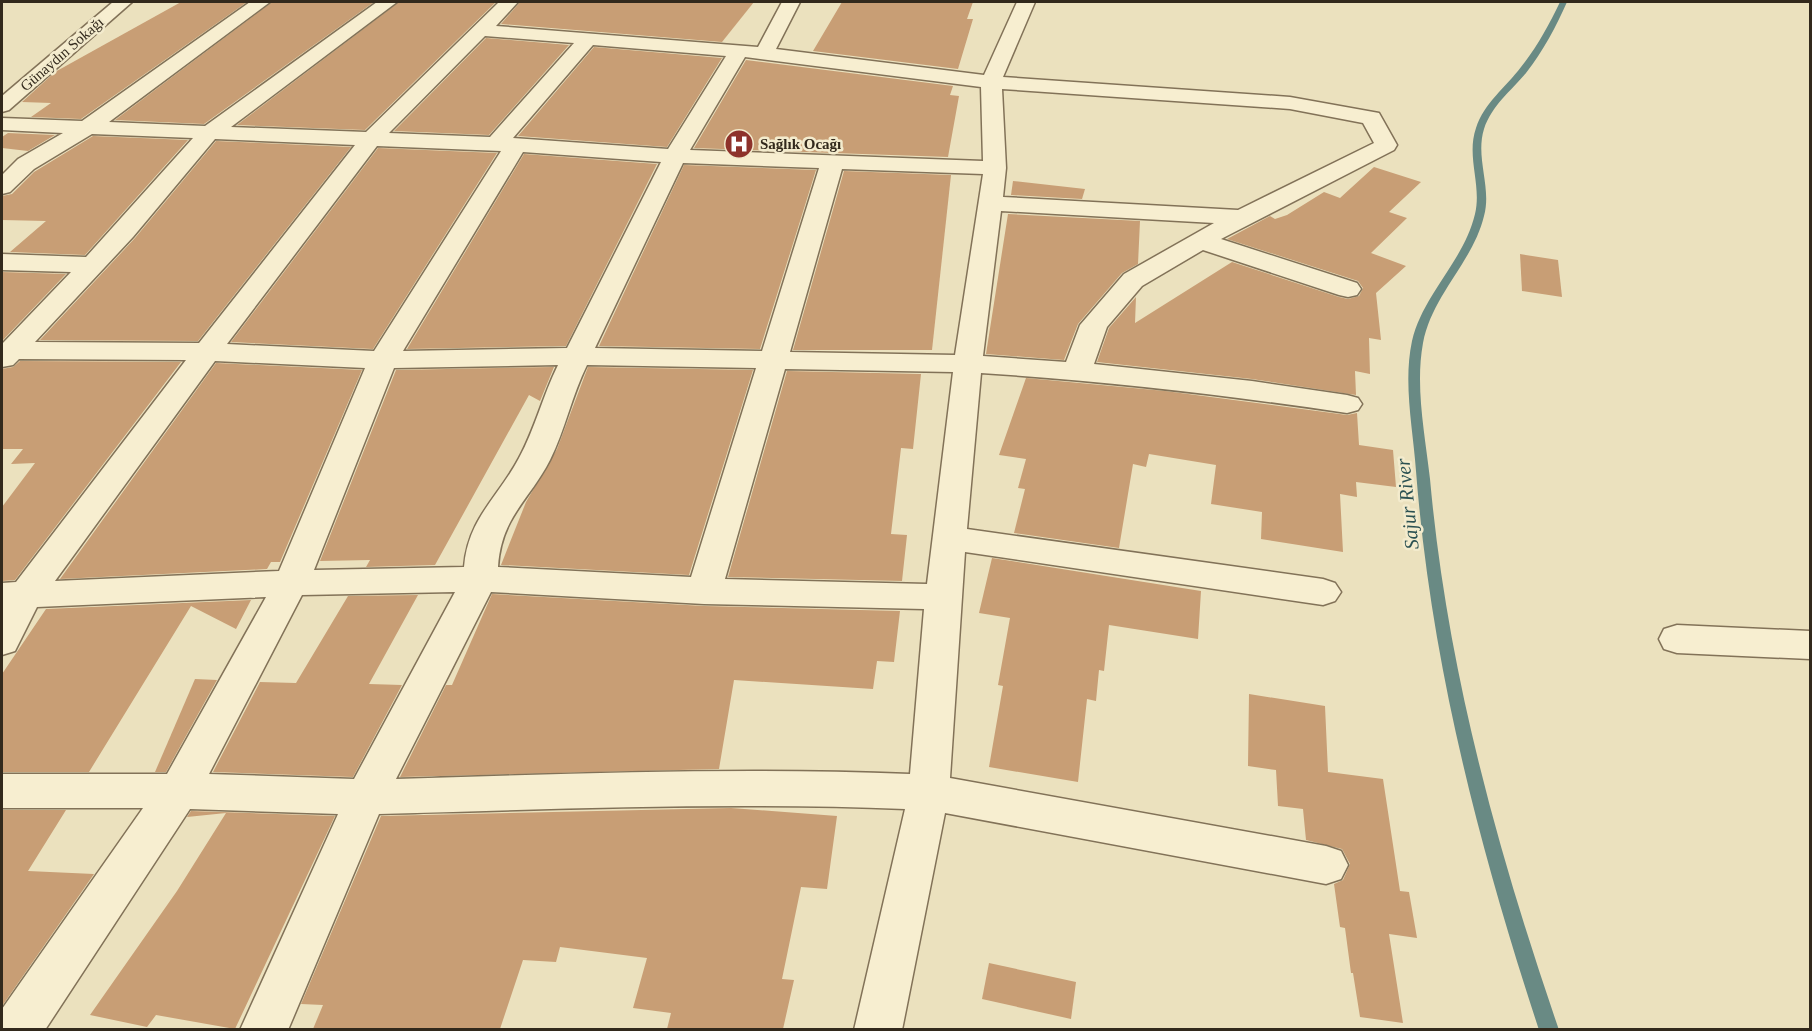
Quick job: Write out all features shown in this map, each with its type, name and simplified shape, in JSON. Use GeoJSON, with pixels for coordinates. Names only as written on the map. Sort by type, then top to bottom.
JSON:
{"type":"FeatureCollection","features":[{"type":"Feature","properties":{"kind":"street","name":"Günaydın Sokağı"},"geometry":{"type":"LineString","coordinates":[[2,106],[123,2]]}},
{"type":"Feature","properties":{"kind":"street"},"geometry":{"type":"LineString","coordinates":[[2,187],[26,164],[84,129],[261,2]]}},
{"type":"Feature","properties":{"kind":"street"},"geometry":{"type":"LineString","coordinates":[[6,355],[124,232],[209,133],[388,2]]}},
{"type":"Feature","properties":{"kind":"street"},"geometry":{"type":"LineString","coordinates":[[2,641],[13,596],[207,352],[370,140],[509,2]]}},
{"type":"Feature","properties":{"kind":"street"},"geometry":{"type":"LineString","coordinates":[[264,1029],[366,797],[480,579],[482,552],[492,521],[534,460],[564,382],[675,156],[751,52],[791,2]]}},
{"type":"Feature","properties":{"kind":"street"},"geometry":{"type":"LineString","coordinates":[[878,1029],[928,792],[943,597],[968,364],[995,168],[991,82],[1026,2]]}},
{"type":"Feature","properties":{"kind":"street"},"geometry":{"type":"LineString","coordinates":[[481,30],[751,52],[991,82],[1290,103],[1371,118],[1386,146],[1242,217],[1133,280],[1094,325],[1077,371]]}},
{"type":"Feature","properties":{"kind":"street"},"geometry":{"type":"LineString","coordinates":[[16,1029],[179,791],[291,583],[383,360],[506,145],[588,39]]}},
{"type":"Feature","properties":{"kind":"street"},"geometry":{"type":"LineString","coordinates":[[2,124],[506,145],[832,163],[995,168]]}},
{"type":"Feature","properties":{"kind":"street"},"geometry":{"type":"LineString","coordinates":[[704,591],[832,163]]}},
{"type":"Feature","properties":{"kind":"street"},"geometry":{"type":"LineString","coordinates":[[990,203],[1242,217]]}},
{"type":"Feature","properties":{"kind":"street"},"geometry":{"type":"LineString","coordinates":[[1201,241],[1348,289]]}},
{"type":"Feature","properties":{"kind":"street"},"geometry":{"type":"LineString","coordinates":[[2,262],[91,266]]}},
{"type":"Feature","properties":{"kind":"street"},"geometry":{"type":"LineString","coordinates":[[6,355],[207,352],[383,360],[578,356],[775,358],[968,364],[1077,371],[1252,390],[1347,404]]}},
{"type":"Feature","properties":{"kind":"street"},"geometry":{"type":"LineString","coordinates":[[951,538],[1323,592]]}},
{"type":"Feature","properties":{"kind":"street"},"geometry":{"type":"LineString","coordinates":[[13,596],[291,583],[480,579],[704,591],[943,597]]}},
{"type":"Feature","properties":{"kind":"street"},"geometry":{"type":"LineString","coordinates":[[1677,639],[1810,645]]}},
{"type":"Feature","properties":{"kind":"street"},"geometry":{"type":"LineString","coordinates":[[2,791],[179,791],[366,797],[647,789],[824,788],[928,792],[1326,865]]}},
{"type":"Feature","properties":{"kind":"building"},"geometry":{"type":"Polygon","coordinates":[[[181,2],[247,2],[81,119],[31,117],[51,103],[22,102],[55,72],[181,2]]]}},
{"type":"Feature","properties":{"kind":"building"},"geometry":{"type":"Polygon","coordinates":[[[272,2],[374,2],[204,124],[115,120],[272,2]]]}},
{"type":"Feature","properties":{"kind":"building"},"geometry":{"type":"Polygon","coordinates":[[[399,2],[496,2],[365,130],[237,125],[399,2]]]}},
{"type":"Feature","properties":{"kind":"building"},"geometry":{"type":"Polygon","coordinates":[[[520,2],[754,2],[722,42],[501,24],[520,2]]]}},
{"type":"Feature","properties":{"kind":"building"},"geometry":{"type":"Polygon","coordinates":[[[842,2],[973,2],[967,19],[973,19],[958,69],[813,51],[842,2]]]}},
{"type":"Feature","properties":{"kind":"building"},"geometry":{"type":"Polygon","coordinates":[[[486,38],[569,45],[489,135],[394,131],[486,38]]]}},
{"type":"Feature","properties":{"kind":"building"},"geometry":{"type":"Polygon","coordinates":[[[594,47],[722,58],[667,147],[518,136],[594,47]]]}},
{"type":"Feature","properties":{"kind":"building"},"geometry":{"type":"Polygon","coordinates":[[[746,60],[953,86],[950,95],[959,96],[948,157],[694,148],[746,60]]]}},
{"type":"Feature","properties":{"kind":"building"},"geometry":{"type":"Polygon","coordinates":[[[8,133],[55,135],[28,151],[2,148],[2,137],[8,133]]]}},
{"type":"Feature","properties":{"kind":"building"},"geometry":{"type":"Polygon","coordinates":[[[93,136],[188,140],[85,255],[10,252],[46,221],[2,220],[2,196],[12,194],[34,172],[93,136]]]}},
{"type":"Feature","properties":{"kind":"building"},"geometry":{"type":"Polygon","coordinates":[[[216,141],[351,147],[198,341],[40,340],[135,238],[216,141]]]}},
{"type":"Feature","properties":{"kind":"building"},"geometry":{"type":"Polygon","coordinates":[[[378,148],[497,153],[373,349],[231,342],[378,148]]]}},
{"type":"Feature","properties":{"kind":"building"},"geometry":{"type":"Polygon","coordinates":[[[524,154],[657,164],[566,346],[407,349],[524,154]]]}},
{"type":"Feature","properties":{"kind":"building"},"geometry":{"type":"Polygon","coordinates":[[[684,165],[816,170],[760,349],[599,346],[684,165]]]}},
{"type":"Feature","properties":{"kind":"building"},"geometry":{"type":"Polygon","coordinates":[[[1374,167],[1421,182],[1389,212],[1407,218],[1371,253],[1406,266],[1376,293],[1381,340],[1369,338],[1370,374],[1355,371],[1356,395],[1252,379],[1097,362],[1109,328],[1136,297],[1135,323],[1232,262],[1339,297],[1348,299],[1359,296],[1363,288],[1358,281],[1227,239],[1270,216],[1275,219],[1287,215],[1324,192],[1340,198],[1374,167]]]}},
{"type":"Feature","properties":{"kind":"building"},"geometry":{"type":"Polygon","coordinates":[[[844,171],[951,175],[932,350],[793,350],[844,171]]]}},
{"type":"Feature","properties":{"kind":"building"},"geometry":{"type":"Polygon","coordinates":[[[1013,181],[1085,189],[1082,199],[1011,195],[1013,181]]]}},
{"type":"Feature","properties":{"kind":"building"},"geometry":{"type":"Polygon","coordinates":[[[1008,214],[1140,221],[1138,264],[1122,273],[1078,324],[1064,360],[986,354],[1008,214]]]}},
{"type":"Feature","properties":{"kind":"building"},"geometry":{"type":"Polygon","coordinates":[[[1520,254],[1558,260],[1562,297],[1522,291],[1520,254]]]}},
{"type":"Feature","properties":{"kind":"building"},"geometry":{"type":"Polygon","coordinates":[[[2,272],[66,274],[2,341],[2,272]]]}},
{"type":"Feature","properties":{"kind":"building"},"geometry":{"type":"Polygon","coordinates":[[[20,361],[181,362],[15,580],[2,581],[2,507],[35,463],[11,464],[23,449],[2,449],[2,369],[13,367],[20,361]]]}},
{"type":"Feature","properties":{"kind":"building"},"geometry":{"type":"Polygon","coordinates":[[[216,363],[362,370],[280,562],[271,562],[267,569],[60,579],[216,363]]]}},
{"type":"Feature","properties":{"kind":"building"},"geometry":{"type":"Polygon","coordinates":[[[554,367],[540,401],[529,395],[435,565],[366,567],[370,560],[320,561],[396,370],[554,367]]]}},
{"type":"Feature","properties":{"kind":"building"},"geometry":{"type":"Polygon","coordinates":[[[588,367],[753,370],[689,575],[501,565],[526,502],[557,449],[588,367]]]}},
{"type":"Feature","properties":{"kind":"building"},"geometry":{"type":"Polygon","coordinates":[[[787,371],[921,374],[913,449],[901,448],[891,534],[907,535],[902,581],[728,577],[787,371]]]}},
{"type":"Feature","properties":{"kind":"building"},"geometry":{"type":"Polygon","coordinates":[[[1026,378],[1165,391],[1347,415],[1357,413],[1359,445],[1393,450],[1396,487],[1356,482],[1357,497],[1340,494],[1343,552],[1261,539],[1262,512],[1211,504],[1216,465],[1149,454],[1146,467],[1133,464],[1119,548],[1014,533],[1025,489],[1018,488],[1026,459],[999,455],[1026,378]]]}},
{"type":"Feature","properties":{"kind":"building"},"geometry":{"type":"Polygon","coordinates":[[[992,558],[1201,591],[1198,639],[1109,625],[1104,671],[1099,670],[1096,701],[1087,699],[1078,782],[989,767],[1003,686],[998,685],[1010,618],[979,613],[992,558]]]}},
{"type":"Feature","properties":{"kind":"building"},"geometry":{"type":"Polygon","coordinates":[[[492,594],[704,606],[900,611],[894,662],[877,661],[873,689],[734,680],[719,769],[400,777],[446,685],[452,685],[492,594]]]}},
{"type":"Feature","properties":{"kind":"building"},"geometry":{"type":"Polygon","coordinates":[[[418,595],[369,684],[402,685],[353,777],[213,772],[260,682],[296,683],[348,596],[418,595]]]}},
{"type":"Feature","properties":{"kind":"building"},"geometry":{"type":"Polygon","coordinates":[[[251,600],[236,629],[191,606],[89,772],[2,772],[2,674],[46,609],[251,600]]]}},
{"type":"Feature","properties":{"kind":"building"},"geometry":{"type":"Polygon","coordinates":[[[195,679],[217,680],[166,772],[155,772],[195,679]]]}},
{"type":"Feature","properties":{"kind":"building"},"geometry":{"type":"Polygon","coordinates":[[[1249,694],[1325,706],[1328,772],[1383,779],[1400,891],[1409,892],[1417,938],[1389,934],[1403,1023],[1360,1017],[1345,928],[1340,927],[1334,884],[1343,880],[1350,864],[1342,849],[1306,840],[1303,809],[1278,806],[1276,770],[1248,766],[1249,694]]]}},
{"type":"Feature","properties":{"kind":"building"},"geometry":{"type":"Polygon","coordinates":[[[731,808],[837,816],[827,889],[801,887],[782,979],[794,980],[783,1029],[667,1029],[671,1013],[633,1008],[647,958],[560,947],[556,962],[523,960],[500,1029],[313,1029],[323,1005],[301,1004],[381,816],[731,808]]]}},
{"type":"Feature","properties":{"kind":"building"},"geometry":{"type":"Polygon","coordinates":[[[2,810],[66,810],[28,871],[94,874],[2,1006],[2,810]]]}},
{"type":"Feature","properties":{"kind":"building"},"geometry":{"type":"Polygon","coordinates":[[[191,811],[335,816],[235,1029],[156,1015],[147,1027],[90,1015],[177,891],[226,813],[187,817],[191,811]]]}},
{"type":"Feature","properties":{"kind":"building"},"geometry":{"type":"Polygon","coordinates":[[[989,963],[1076,982],[1071,1019],[982,999],[989,963]]]}},
{"type":"Feature","properties":{"kind":"waterway","name":"Sajur River"},"geometry":{"type":"LineString","coordinates":[[1549,1030],[1484,819],[1450,673],[1427,528],[1415,370],[1418,341],[1423,323],[1430,307],[1467,247],[1480,214],[1482,203],[1476,149],[1483,119],[1540,47],[1563,2]]}},
{"type":"Feature","properties":{"kind":"place","name":"Sağlık Ocağı"},"geometry":{"type":"Point","coordinates":[739,144]}}]}
